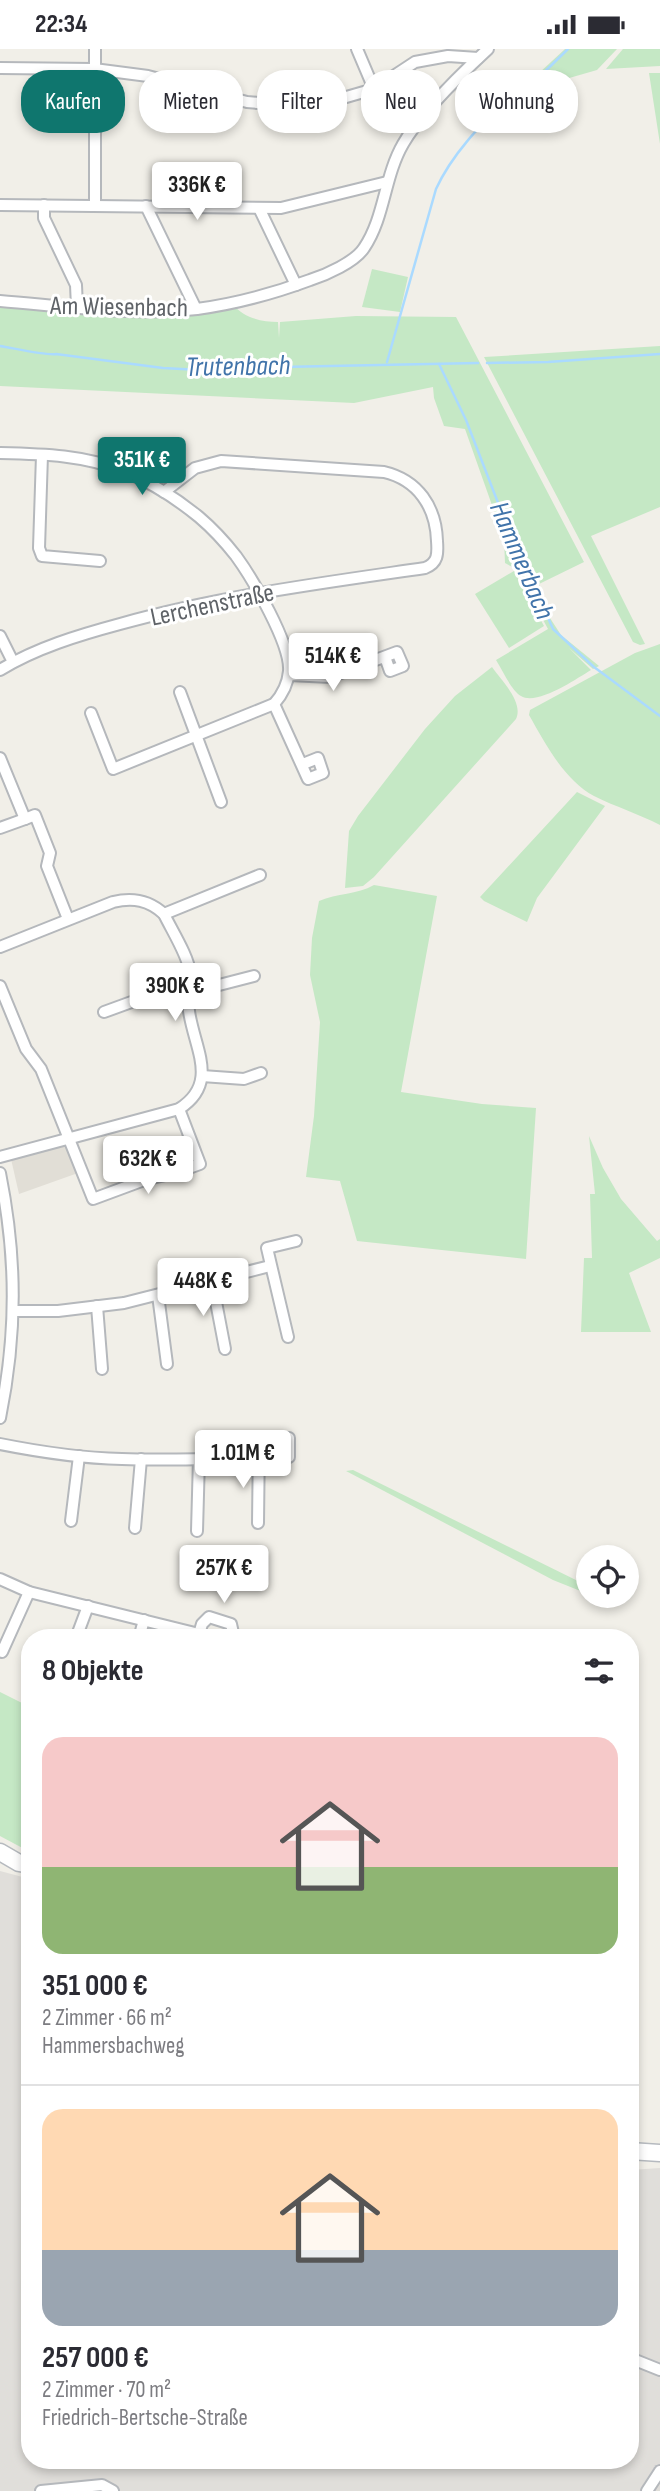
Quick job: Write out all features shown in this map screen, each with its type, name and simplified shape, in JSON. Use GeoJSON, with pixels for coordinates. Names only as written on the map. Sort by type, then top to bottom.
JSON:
{"type":"FeatureCollection","features":[{"type":"Feature","properties":{"kind":"main road"},"geometry":{"type":"LineString","coordinates":[[0,1852],[21,1863]]}},
{"type":"Feature","properties":{"kind":"main road"},"geometry":{"type":"LineString","coordinates":[[639,2152],[660,2153]]}},
{"type":"Feature","properties":{"kind":"street"},"geometry":{"type":"LineString","coordinates":[[95,49],[95,206]]}},
{"type":"Feature","properties":{"kind":"street"},"geometry":{"type":"LineString","coordinates":[[357,49],[366,70]]}},
{"type":"Feature","properties":{"kind":"street","name":"Am Wiesenbach"},"geometry":{"type":"LineString","coordinates":[[0,301],[146,311],[196,309],[296,285],[329,274],[363,252],[377,227],[387,182],[403,144],[430,109],[488,49]]}},
{"type":"Feature","properties":{"kind":"street"},"geometry":{"type":"LineString","coordinates":[[403,70],[415,62],[448,56],[478,58]]}},
{"type":"Feature","properties":{"kind":"street"},"geometry":{"type":"LineString","coordinates":[[0,68],[94,69],[148,76],[247,101],[281,105],[329,102],[361,93]]}},
{"type":"Feature","properties":{"kind":"street"},"geometry":{"type":"LineString","coordinates":[[0,205],[281,208],[387,182]]}},
{"type":"Feature","properties":{"kind":"street"},"geometry":{"type":"LineString","coordinates":[[44,205],[44,218],[76,285],[77,307]]}},
{"type":"Feature","properties":{"kind":"street"},"geometry":{"type":"LineString","coordinates":[[146,205],[196,309]]}},
{"type":"Feature","properties":{"kind":"street"},"geometry":{"type":"LineString","coordinates":[[258,208],[296,285]]}},
{"type":"Feature","properties":{"kind":"street"},"geometry":{"type":"LineString","coordinates":[[0,453],[42,455],[98,463],[124,472],[164,492],[198,516],[227,546],[249,575],[284,643],[289,675],[274,704],[113,769],[91,713]]}},
{"type":"Feature","properties":{"kind":"street"},"geometry":{"type":"LineString","coordinates":[[42,455],[39,548],[42,557],[100,561]]}},
{"type":"Feature","properties":{"kind":"street","name":"Lerchenstraße"},"geometry":{"type":"LineString","coordinates":[[0,670],[13,662],[94,631],[151,615],[257,593],[431,565],[437,557],[438,545],[432,510],[419,492],[394,474],[373,470],[221,461],[195,468],[164,492]]}},
{"type":"Feature","properties":{"kind":"street"},"geometry":{"type":"LineString","coordinates":[[0,636],[13,662]]}},
{"type":"Feature","properties":{"kind":"street"},"geometry":{"type":"LineString","coordinates":[[289,675],[330,677],[385,657]]}},
{"type":"Feature","properties":{"kind":"street"},"geometry":{"type":"LineString","coordinates":[[180,692],[221,802]]}},
{"type":"Feature","properties":{"kind":"street"},"geometry":{"type":"LineString","coordinates":[[274,704],[289,740],[303,764]]}},
{"type":"Feature","properties":{"kind":"street"},"geometry":{"type":"LineString","coordinates":[[0,758],[25,818]]}},
{"type":"Feature","properties":{"kind":"street"},"geometry":{"type":"LineString","coordinates":[[0,828],[35,815],[50,853],[47,866],[68,919]]}},
{"type":"Feature","properties":{"kind":"street"},"geometry":{"type":"LineString","coordinates":[[164,914],[260,875]]}},
{"type":"Feature","properties":{"kind":"street"},"geometry":{"type":"LineString","coordinates":[[0,947],[129,898],[147,902],[164,914],[190,971],[188,1011],[202,1062],[202,1076],[192,1101],[179,1109],[0,1157]]}},
{"type":"Feature","properties":{"kind":"street"},"geometry":{"type":"LineString","coordinates":[[188,993],[254,976]]}},
{"type":"Feature","properties":{"kind":"street"},"geometry":{"type":"LineString","coordinates":[[104,1012],[189,981]]}},
{"type":"Feature","properties":{"kind":"street"},"geometry":{"type":"LineString","coordinates":[[0,986],[26,1049],[41,1069],[93,1199],[147,1179],[200,1164],[179,1109]]}},
{"type":"Feature","properties":{"kind":"street"},"geometry":{"type":"LineString","coordinates":[[202,1076],[244,1079],[261,1073]]}},
{"type":"Feature","properties":{"kind":"street"},"geometry":{"type":"LineString","coordinates":[[0,1173],[14,1261],[14,1311],[0,1418]]}},
{"type":"Feature","properties":{"kind":"street"},"geometry":{"type":"LineString","coordinates":[[288,1337],[267,1248],[296,1241]]}},
{"type":"Feature","properties":{"kind":"street"},"geometry":{"type":"LineString","coordinates":[[14,1311],[58,1311],[97,1306],[158,1295],[270,1266]]}},
{"type":"Feature","properties":{"kind":"street"},"geometry":{"type":"LineString","coordinates":[[212,1281],[225,1349]]}},
{"type":"Feature","properties":{"kind":"street"},"geometry":{"type":"LineString","coordinates":[[158,1295],[167,1364]]}},
{"type":"Feature","properties":{"kind":"street"},"geometry":{"type":"LineString","coordinates":[[97,1306],[102,1369]]}},
{"type":"Feature","properties":{"kind":"street"},"geometry":{"type":"LineString","coordinates":[[0,1444],[49,1454],[141,1459],[199,1458],[260,1450],[258,1523]]}},
{"type":"Feature","properties":{"kind":"street"},"geometry":{"type":"LineString","coordinates":[[71,1521],[79,1456]]}},
{"type":"Feature","properties":{"kind":"street"},"geometry":{"type":"LineString","coordinates":[[197,1531],[199,1458]]}},
{"type":"Feature","properties":{"kind":"street"},"geometry":{"type":"LineString","coordinates":[[135,1528],[141,1459]]}},
{"type":"Feature","properties":{"kind":"street"},"geometry":{"type":"LineString","coordinates":[[0,1579],[29,1592],[184,1629]]}},
{"type":"Feature","properties":{"kind":"street"},"geometry":{"type":"LineString","coordinates":[[2,1651],[29,1592]]}},
{"type":"Feature","properties":{"kind":"street"},"geometry":{"type":"LineString","coordinates":[[79,1629],[88,1606]]}},
{"type":"Feature","properties":{"kind":"street"},"geometry":{"type":"LineString","coordinates":[[204,1629],[209,1617],[231,1624],[233,1629]]}},
{"type":"Feature","properties":{"kind":"street"},"geometry":{"type":"LineString","coordinates":[[142,1629],[144,1620]]}},
{"type":"Feature","properties":{"kind":"street"},"geometry":{"type":"LineString","coordinates":[[639,2362],[660,2370]]}},
{"type":"Feature","properties":{"kind":"street"},"geometry":{"type":"LineString","coordinates":[[647,2491],[660,2471]]}},
{"type":"Feature","properties":{"kind":"street"},"geometry":{"type":"LineString","coordinates":[[41,2491],[102,2485],[113,2491]]}},
{"type":"Feature","properties":{"kind":"shaded area"},"geometry":{"type":"Polygon","coordinates":[[[66,1144],[78,1173],[19,1194],[11,1159],[66,1144]]]}},
{"type":"Feature","properties":{"kind":"shaded area"},"geometry":{"type":"Polygon","coordinates":[[[0,1871],[21,1877],[21,2469],[639,2469],[639,2169],[660,2168],[660,2491],[0,2491],[0,1871]]]}},
{"type":"Feature","properties":{"kind":"green space"},"geometry":{"type":"Polygon","coordinates":[[[565,49],[617,49],[597,70],[578,75],[578,70],[542,70],[565,49]]]}},
{"type":"Feature","properties":{"kind":"green space"},"geometry":{"type":"Polygon","coordinates":[[[623,49],[660,49],[660,66],[606,69],[623,49]]]}},
{"type":"Feature","properties":{"kind":"green space"},"geometry":{"type":"Polygon","coordinates":[[[649,73],[660,73],[660,144],[649,73]]]}},
{"type":"Feature","properties":{"kind":"green space"},"geometry":{"type":"Polygon","coordinates":[[[372,269],[408,277],[400,312],[362,307],[372,269]]]}},
{"type":"Feature","properties":{"kind":"green space"},"geometry":{"type":"Polygon","coordinates":[[[0,302],[77,308],[233,304],[242,313],[253,318],[278,322],[279,338],[280,322],[356,316],[456,317],[584,562],[539,584],[550,618],[561,635],[599,666],[593,669],[569,648],[591,670],[556,690],[528,698],[517,693],[507,680],[496,660],[548,629],[516,569],[505,563],[504,539],[465,429],[444,426],[433,387],[354,403],[0,386],[0,302]]]}},
{"type":"Feature","properties":{"kind":"green space"},"geometry":{"type":"Polygon","coordinates":[[[660,346],[660,507],[591,536],[645,644],[640,645],[633,642],[484,357],[660,346]]]}},
{"type":"Feature","properties":{"kind":"green space"},"geometry":{"type":"Polygon","coordinates":[[[514,571],[544,626],[509,648],[475,594],[514,571]]]}},
{"type":"Feature","properties":{"kind":"green space"},"geometry":{"type":"Polygon","coordinates":[[[660,644],[660,825],[594,796],[573,781],[556,760],[529,715],[530,710],[635,653],[660,644]]]}},
{"type":"Feature","properties":{"kind":"green space"},"geometry":{"type":"Polygon","coordinates":[[[492,667],[514,699],[518,712],[516,719],[374,877],[363,886],[345,888],[349,831],[358,816],[425,729],[455,696],[492,667]]]}},
{"type":"Feature","properties":{"kind":"green space"},"geometry":{"type":"Polygon","coordinates":[[[577,792],[605,806],[537,898],[527,922],[484,901],[480,897],[577,792]]]}},
{"type":"Feature","properties":{"kind":"green space"},"geometry":{"type":"Polygon","coordinates":[[[374,885],[437,896],[401,1092],[482,1104],[536,1108],[526,1259],[357,1241],[340,1181],[306,1177],[314,1116],[320,1022],[310,975],[312,938],[319,901],[361,891],[374,885]]]}},
{"type":"Feature","properties":{"kind":"green space"},"geometry":{"type":"Polygon","coordinates":[[[589,1136],[621,1199],[657,1241],[660,1239],[660,1258],[629,1273],[651,1332],[581,1332],[584,1258],[592,1258],[590,1194],[595,1194],[589,1136]]]}},
{"type":"Feature","properties":{"kind":"green space"},"geometry":{"type":"Polygon","coordinates":[[[353,1470],[576,1580],[576,1589],[553,1580],[346,1471],[353,1470]]]}},
{"type":"Feature","properties":{"kind":"green space"},"geometry":{"type":"Polygon","coordinates":[[[0,1692],[21,1702],[21,1847],[0,1836],[0,1692]]]}},
{"type":"Feature","properties":{"kind":"waterway"},"geometry":{"type":"LineString","coordinates":[[546,70],[568,49]]}},
{"type":"Feature","properties":{"kind":"waterway"},"geometry":{"type":"LineString","coordinates":[[387,362],[436,189],[475,133]]}},
{"type":"Feature","properties":{"kind":"waterway","name":"Trutenbach"},"geometry":{"type":"LineString","coordinates":[[0,346],[45,354],[200,370],[223,365],[243,368],[269,365],[281,367],[478,363]]}},
{"type":"Feature","properties":{"kind":"waterway","name":"Trutenbach"},"geometry":{"type":"LineString","coordinates":[[487,363],[548,362],[660,354]]}},
{"type":"Feature","properties":{"kind":"waterway","name":"Hammerbach"},"geometry":{"type":"LineString","coordinates":[[439,364],[466,420],[507,526],[553,629],[594,667],[660,716]]}}]}
